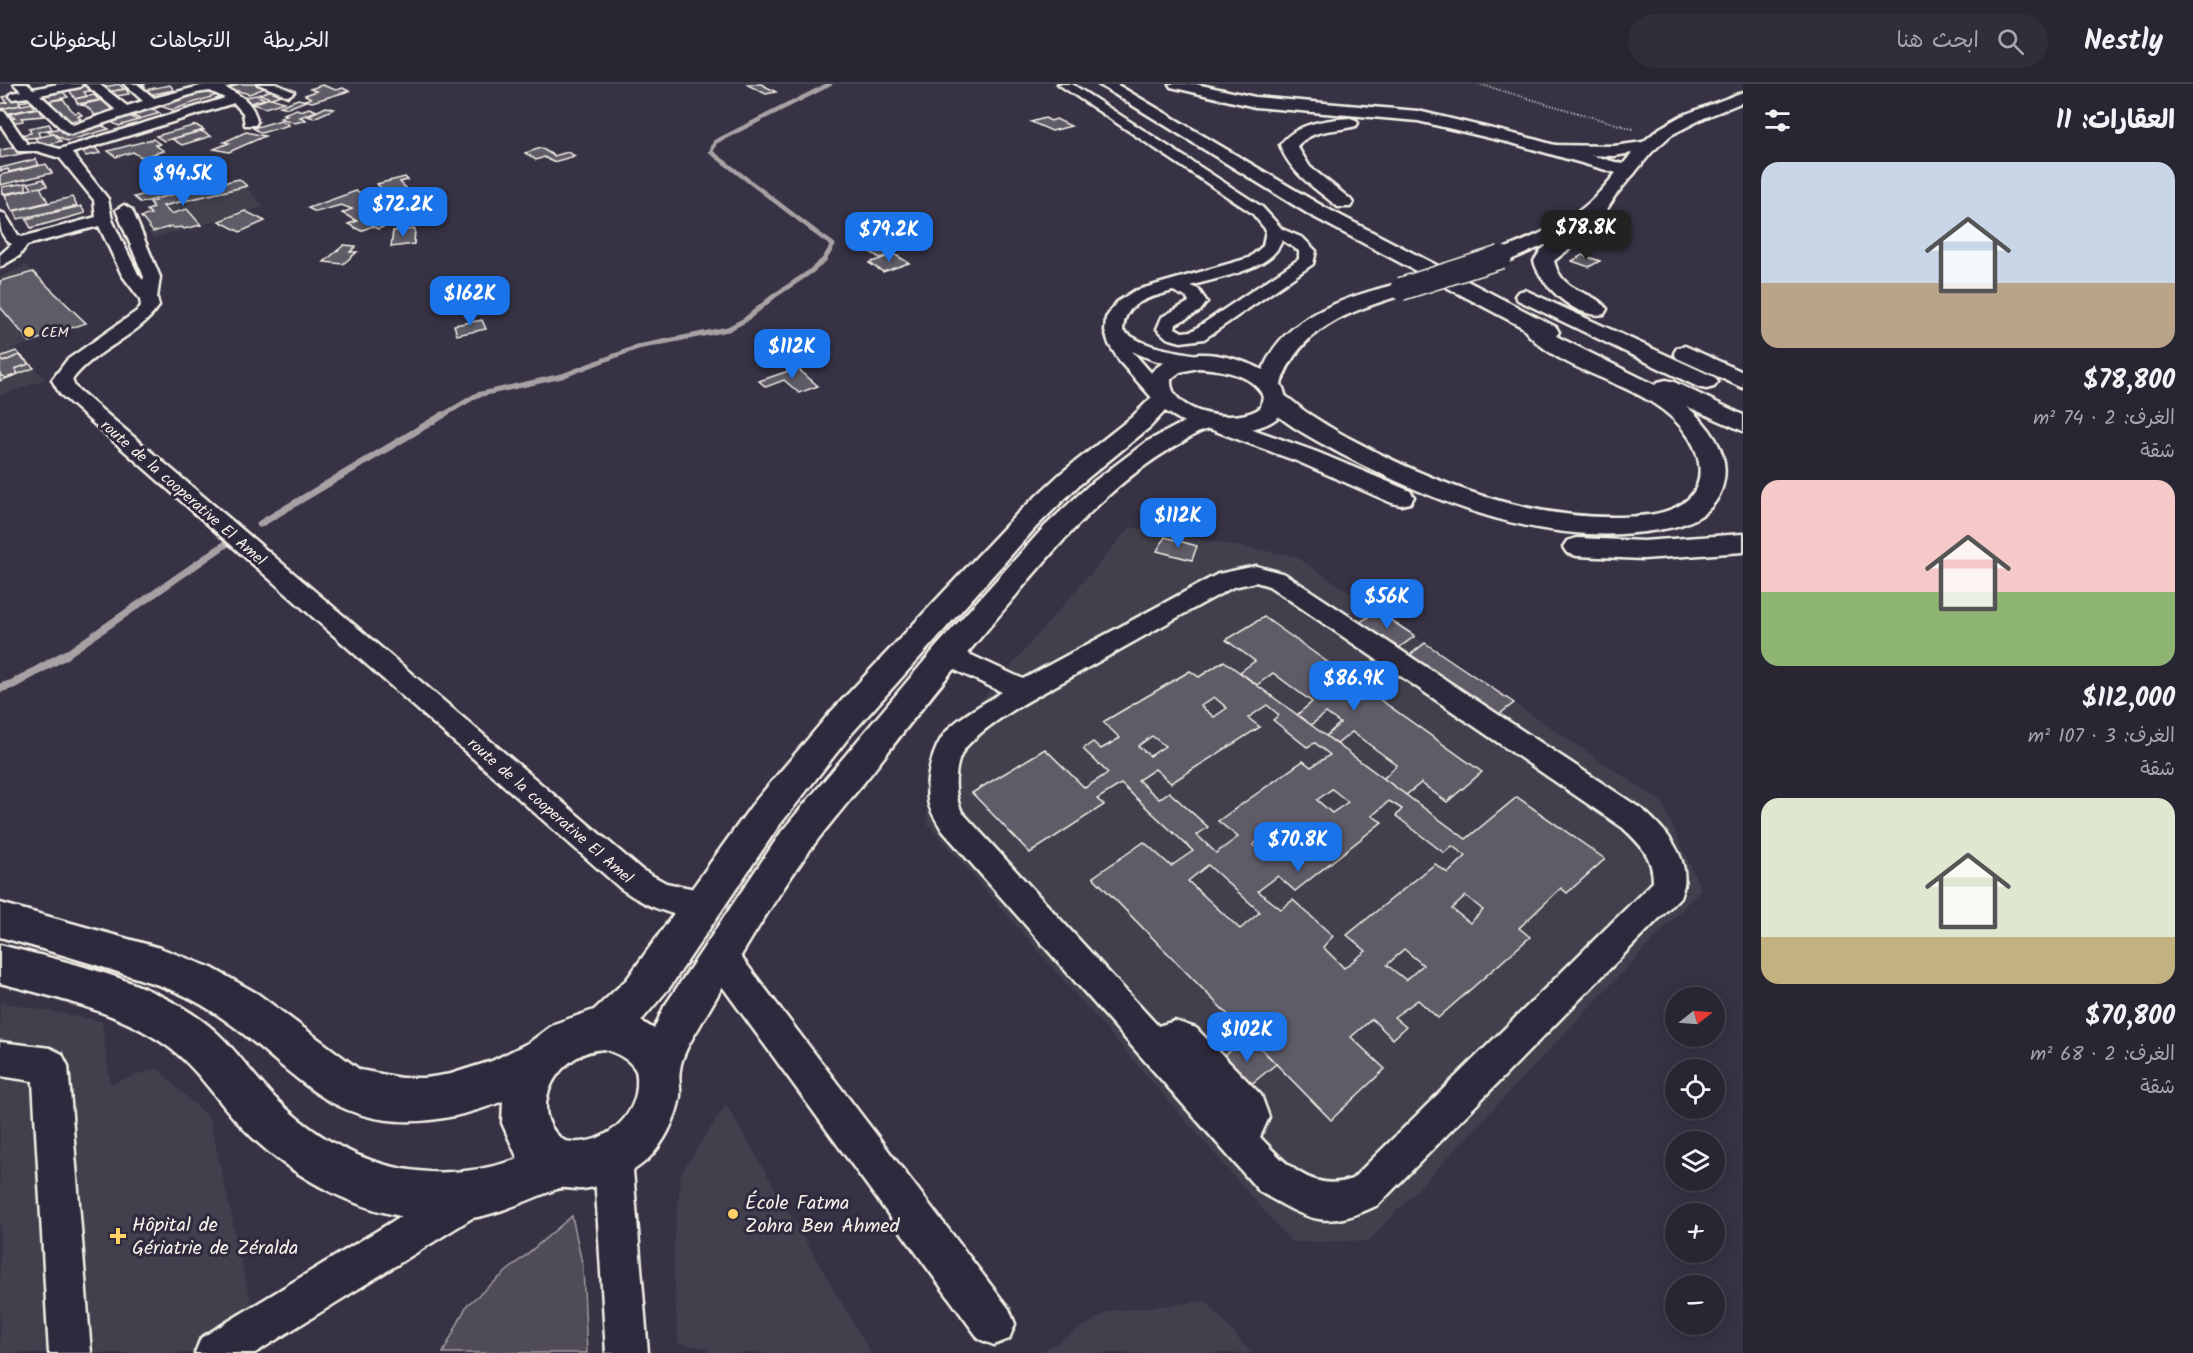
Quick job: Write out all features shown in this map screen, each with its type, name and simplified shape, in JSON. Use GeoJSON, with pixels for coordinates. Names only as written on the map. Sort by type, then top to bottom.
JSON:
{"type":"FeatureCollection","features":[{"type":"Feature","properties":{"kind":"main road"},"geometry":{"type":"LineString","coordinates":[[1105,84],[1317,212],[1530,323],[1743,424]]}},
{"type":"Feature","properties":{"kind":"main road"},"geometry":{"type":"LineString","coordinates":[[1139,84],[1256,152]]}},
{"type":"Feature","properties":{"kind":"main road"},"geometry":{"type":"LineString","coordinates":[[1176,84],[1256,102],[1418,116],[1554,149],[1614,151],[1652,142],[1693,117],[1743,97]]}},
{"type":"Feature","properties":{"kind":"main road"},"geometry":{"type":"LineString","coordinates":[[1344,203],[1302,169],[1291,156],[1288,145],[1295,136],[1310,128],[1353,122],[1388,124],[1471,136],[1579,166],[1616,185]]}},
{"type":"Feature","properties":{"kind":"main road"},"geometry":{"type":"LineString","coordinates":[[1652,142],[1616,185],[1587,225],[1545,257],[1545,267],[1552,280],[1576,299],[1743,381]]}},
{"type":"Feature","properties":{"kind":"main road"},"geometry":{"type":"LineString","coordinates":[[1554,149],[1616,185]]}},
{"type":"Feature","properties":{"kind":"main road"},"geometry":{"type":"LineString","coordinates":[[1275,164],[1365,214]]}},
{"type":"Feature","properties":{"kind":"main road"},"geometry":{"type":"LineString","coordinates":[[1616,185],[1568,226],[1501,257],[1346,308],[1297,337],[1251,353],[1178,365],[1165,372],[1158,383],[1162,397],[1179,412],[1308,457],[1447,516],[1519,537],[1613,550],[1743,543]]}},
{"type":"Feature","properties":{"kind":"main road"},"geometry":{"type":"LineString","coordinates":[[1439,253],[1491,279]]}},
{"type":"Feature","properties":{"kind":"main road"},"geometry":{"type":"LineString","coordinates":[[1512,289],[1743,399]]}},
{"type":"Feature","properties":{"kind":"main road"},"geometry":{"type":"LineString","coordinates":[[1207,362],[1248,370],[1293,416],[1324,435],[1422,483],[1471,503],[1523,517],[1582,526],[1642,525],[1676,517],[1700,502],[1712,485],[1713,465],[1705,444],[1689,422],[1652,393],[1551,343],[1530,323]]}},
{"type":"Feature","properties":{"kind":"main road"},"geometry":{"type":"LineString","coordinates":[[658,1070],[678,1021],[795,842],[947,655],[1055,532],[1140,457],[1210,422],[1253,421],[1269,412],[1275,364],[1297,337]]}},
{"type":"Feature","properties":{"kind":"main road"},"geometry":{"type":"LineString","coordinates":[[604,1029],[649,983],[703,903],[790,784],[877,682],[1047,499],[1141,422],[1162,397]]}},
{"type":"Feature","properties":{"kind":"main road"},"geometry":{"type":"LineString","coordinates":[[0,920],[180,973],[206,985],[231,999],[299,1053],[350,1088],[375,1096],[402,1100],[431,1100],[460,1095],[499,1081],[545,1057],[558,1045],[573,1036],[604,1029],[633,1036],[653,1056],[660,1086],[658,1103],[651,1119],[628,1148],[613,1158],[596,1164],[578,1166],[561,1164],[547,1157],[536,1147],[528,1134],[523,1102],[527,1086],[545,1057]]}},
{"type":"Feature","properties":{"kind":"main road"},"geometry":{"type":"LineString","coordinates":[[0,964],[123,1001],[165,1020],[203,1048],[220,1064],[255,1109],[279,1132],[307,1153],[367,1185],[399,1194],[434,1198],[471,1195],[502,1189],[561,1164]]}},
{"type":"Feature","properties":{"kind":"street"},"geometry":{"type":"LineString","coordinates":[[0,99],[24,89],[76,84]]}},
{"type":"Feature","properties":{"kind":"street"},"geometry":{"type":"LineString","coordinates":[[91,84],[125,111]]}},
{"type":"Feature","properties":{"kind":"street"},"geometry":{"type":"LineString","coordinates":[[130,84],[152,102]]}},
{"type":"Feature","properties":{"kind":"street"},"geometry":{"type":"LineString","coordinates":[[175,84],[219,90],[249,112],[250,122]]}},
{"type":"Feature","properties":{"kind":"street"},"geometry":{"type":"LineString","coordinates":[[264,84],[288,92]]}},
{"type":"Feature","properties":{"kind":"street"},"geometry":{"type":"LineString","coordinates":[[1064,84],[1257,210],[1270,223],[1274,232],[1274,243],[1255,261],[1140,295],[1123,304],[1114,317],[1114,333],[1124,355],[1162,397]]}},
{"type":"Feature","properties":{"kind":"street"},"geometry":{"type":"LineString","coordinates":[[24,89],[71,130],[152,102],[219,90]]}},
{"type":"Feature","properties":{"kind":"street"},"geometry":{"type":"LineString","coordinates":[[64,155],[65,151],[219,90]]}},
{"type":"Feature","properties":{"kind":"street"},"geometry":{"type":"LineString","coordinates":[[0,115],[17,150],[38,147],[64,155],[101,199],[104,220],[130,275],[148,298]]}},
{"type":"Feature","properties":{"kind":"street"},"geometry":{"type":"LineString","coordinates":[[124,210],[152,277],[148,298]]}},
{"type":"Feature","properties":{"kind":"street"},"geometry":{"type":"LineString","coordinates":[[0,217],[12,238],[21,242],[104,220]]}},
{"type":"Feature","properties":{"kind":"street"},"geometry":{"type":"LineString","coordinates":[[1175,285],[1192,293],[1198,302],[1194,307],[1166,324],[1166,329],[1172,334],[1183,337],[1198,335],[1307,261],[1308,251],[1305,246],[1292,238],[1274,232]]}},
{"type":"Feature","properties":{"kind":"street"},"geometry":{"type":"LineString","coordinates":[[0,262],[13,254],[21,242]]}},
{"type":"Feature","properties":{"kind":"street","name":"route de la cooperative El Amel"},"geometry":{"type":"LineString","coordinates":[[148,298],[150,306],[143,315],[74,364],[62,380],[67,390],[642,888],[670,900],[703,903]]}},
{"type":"Feature","properties":{"kind":"street"},"geometry":{"type":"LineString","coordinates":[[1114,333],[1132,345],[1155,354],[1207,362]]}},
{"type":"Feature","properties":{"kind":"street"},"geometry":{"type":"LineString","coordinates":[[1256,574],[1277,580],[1633,819],[1658,842],[1670,867],[1669,886],[1365,1192],[1347,1202],[1312,1201],[1273,1179],[1234,1135],[1250,1121],[1248,1108],[1184,1040],[1168,1037],[1155,1047],[952,821],[942,802],[942,781],[947,757],[955,741],[973,725],[1024,691],[1226,580],[1256,574]]}},
{"type":"Feature","properties":{"kind":"street"},"geometry":{"type":"LineString","coordinates":[[947,655],[1024,691]]}},
{"type":"Feature","properties":{"kind":"street"},"geometry":{"type":"LineString","coordinates":[[720,956],[994,1324]]}},
{"type":"Feature","properties":{"kind":"street"},"geometry":{"type":"LineString","coordinates":[[0,1059],[50,1066],[70,1353]]}},
{"type":"Feature","properties":{"kind":"street"},"geometry":{"type":"LineString","coordinates":[[613,1158],[627,1353]]}},
{"type":"Feature","properties":{"kind":"street"},"geometry":{"type":"LineString","coordinates":[[216,1353],[471,1195]]}},
{"type":"Feature","properties":{"kind":"path"},"geometry":{"type":"LineString","coordinates":[[1479,84],[1621,124],[1652,142]]}},
{"type":"Feature","properties":{"kind":"shaded area"},"geometry":{"type":"Polygon","coordinates":[[[239,179],[264,207],[154,238],[149,233],[153,231],[141,217],[151,214],[147,210],[154,208],[150,202],[155,199],[239,179]]]}},
{"type":"Feature","properties":{"kind":"shaded area","name":"CEM"},"geometry":{"type":"Polygon","coordinates":[[[26,265],[86,323],[13,349],[46,379],[0,396],[0,277],[26,265]]]}},
{"type":"Feature","properties":{"kind":"shaded area"},"geometry":{"type":"Polygon","coordinates":[[[1130,527],[1295,556],[1662,802],[1701,889],[1369,1241],[1291,1242],[927,823],[927,764],[1130,527]]]}},
{"type":"Feature","properties":{"kind":"shaded area","name":"Hôpital de Gériatrie de Zéralda"},"geometry":{"type":"Polygon","coordinates":[[[0,1002],[102,1021],[110,1084],[157,1068],[210,1119],[262,1353],[0,1353],[0,1002]]]}},
{"type":"Feature","properties":{"kind":"shaded area","name":"École Fatma Zohra Ben Ahmed"},"geometry":{"type":"Polygon","coordinates":[[[726,1104],[871,1353],[711,1353],[705,1348],[678,1343],[673,1255],[681,1173],[726,1104]]]}},
{"type":"Feature","properties":{"kind":"shaded area"},"geometry":{"type":"Polygon","coordinates":[[[572,1216],[583,1268],[587,1353],[443,1353],[467,1305],[572,1216]]]}},
{"type":"Feature","properties":{"kind":"shaded area"},"geometry":{"type":"Polygon","coordinates":[[[1206,1301],[1251,1353],[1040,1353],[1109,1311],[1206,1301]]]}},
{"type":"Feature","properties":{"kind":"building"},"geometry":{"type":"Polygon","coordinates":[[[85,84],[90,91],[84,92],[87,96],[75,99],[66,85],[85,84]]]}},
{"type":"Feature","properties":{"kind":"building"},"geometry":{"type":"Polygon","coordinates":[[[119,84],[124,89],[100,94],[95,89],[119,84]]]}},
{"type":"Feature","properties":{"kind":"building"},"geometry":{"type":"Polygon","coordinates":[[[130,84],[146,84],[143,85],[145,87],[138,88],[140,91],[170,85],[174,90],[139,97],[130,84]]]}},
{"type":"Feature","properties":{"kind":"building"},"geometry":{"type":"Polygon","coordinates":[[[232,84],[256,84],[268,87],[249,94],[223,87],[232,84]]]}},
{"type":"Feature","properties":{"kind":"building"},"geometry":{"type":"Polygon","coordinates":[[[746,84],[761,84],[776,92],[766,94],[746,84]]]}},
{"type":"Feature","properties":{"kind":"building"},"geometry":{"type":"Polygon","coordinates":[[[322,85],[336,90],[343,88],[349,91],[312,102],[305,100],[311,98],[305,95],[317,91],[310,89],[322,85]]]}},
{"type":"Feature","properties":{"kind":"building"},"geometry":{"type":"Polygon","coordinates":[[[126,89],[129,94],[117,96],[108,95],[107,92],[126,89]]]}},
{"type":"Feature","properties":{"kind":"building"},"geometry":{"type":"Polygon","coordinates":[[[197,89],[217,95],[172,110],[157,105],[197,89]]]}},
{"type":"Feature","properties":{"kind":"building"},"geometry":{"type":"Polygon","coordinates":[[[272,90],[284,94],[271,98],[284,102],[265,108],[252,104],[270,98],[259,94],[272,90]]]}},
{"type":"Feature","properties":{"kind":"building"},"geometry":{"type":"Polygon","coordinates":[[[63,92],[68,97],[39,103],[34,98],[63,92]]]}},
{"type":"Feature","properties":{"kind":"building"},"geometry":{"type":"Polygon","coordinates":[[[21,93],[27,101],[19,102],[21,105],[0,109],[0,104],[7,102],[3,97],[21,93]]]}},
{"type":"Feature","properties":{"kind":"building"},"geometry":{"type":"Polygon","coordinates":[[[94,95],[99,100],[78,104],[75,99],[94,95]]]}},
{"type":"Feature","properties":{"kind":"building"},"geometry":{"type":"Polygon","coordinates":[[[256,95],[265,99],[250,103],[241,98],[256,95]]]}},
{"type":"Feature","properties":{"kind":"building"},"geometry":{"type":"Polygon","coordinates":[[[63,99],[74,113],[79,112],[82,115],[78,116],[81,119],[57,124],[45,108],[54,106],[50,101],[63,99]]]}},
{"type":"Feature","properties":{"kind":"building"},"geometry":{"type":"Polygon","coordinates":[[[298,99],[306,101],[288,108],[280,106],[298,99]]]}},
{"type":"Feature","properties":{"kind":"building"},"geometry":{"type":"Polygon","coordinates":[[[102,100],[114,111],[95,115],[86,106],[80,105],[102,100]]]}},
{"type":"Feature","properties":{"kind":"building"},"geometry":{"type":"Polygon","coordinates":[[[32,103],[34,108],[0,115],[0,109],[32,103]]]}},
{"type":"Feature","properties":{"kind":"building"},"geometry":{"type":"Polygon","coordinates":[[[146,106],[160,113],[140,119],[125,112],[146,106]]]}},
{"type":"Feature","properties":{"kind":"building"},"geometry":{"type":"Polygon","coordinates":[[[326,107],[334,109],[314,118],[307,116],[326,107]]]}},
{"type":"Feature","properties":{"kind":"building"},"geometry":{"type":"Polygon","coordinates":[[[38,108],[43,116],[22,118],[23,121],[6,124],[4,120],[15,118],[9,114],[38,108]]]}},
{"type":"Feature","properties":{"kind":"building"},"geometry":{"type":"Polygon","coordinates":[[[309,108],[317,111],[300,117],[306,120],[295,123],[280,118],[287,115],[283,114],[297,109],[301,111],[309,108]]]}},
{"type":"Feature","properties":{"kind":"building"},"geometry":{"type":"Polygon","coordinates":[[[123,113],[138,120],[119,126],[105,119],[123,113]]]}},
{"type":"Feature","properties":{"kind":"building"},"geometry":{"type":"Polygon","coordinates":[[[1045,118],[1051,121],[1056,119],[1071,126],[1052,131],[1031,122],[1045,118]]]}},
{"type":"Feature","properties":{"kind":"building"},"geometry":{"type":"Polygon","coordinates":[[[91,120],[109,129],[67,141],[48,131],[91,120]]]}},
{"type":"Feature","properties":{"kind":"building"},"geometry":{"type":"Polygon","coordinates":[[[281,120],[289,125],[261,133],[253,128],[281,120]]]}},
{"type":"Feature","properties":{"kind":"building"},"geometry":{"type":"Polygon","coordinates":[[[49,124],[52,129],[38,132],[40,137],[18,139],[16,136],[31,133],[29,128],[49,124]]]}},
{"type":"Feature","properties":{"kind":"building"},"geometry":{"type":"Polygon","coordinates":[[[196,125],[204,130],[164,141],[156,136],[196,125]]]}},
{"type":"Feature","properties":{"kind":"building"},"geometry":{"type":"Polygon","coordinates":[[[201,131],[211,136],[182,145],[172,139],[201,131]]]}},
{"type":"Feature","properties":{"kind":"building"},"geometry":{"type":"Polygon","coordinates":[[[246,132],[265,136],[229,152],[214,149],[229,143],[224,142],[246,132]]]}},
{"type":"Feature","properties":{"kind":"building"},"geometry":{"type":"Polygon","coordinates":[[[54,134],[61,141],[42,146],[35,138],[54,134]]]}},
{"type":"Feature","properties":{"kind":"building"},"geometry":{"type":"Polygon","coordinates":[[[153,139],[160,144],[155,145],[164,151],[141,157],[133,152],[116,157],[108,151],[153,139]]]}},
{"type":"Feature","properties":{"kind":"building"},"geometry":{"type":"Polygon","coordinates":[[[26,145],[30,152],[1,158],[0,150],[26,145]]]}},
{"type":"Feature","properties":{"kind":"building"},"geometry":{"type":"Polygon","coordinates":[[[94,146],[100,153],[86,156],[80,149],[94,146]]]}},
{"type":"Feature","properties":{"kind":"building"},"geometry":{"type":"Polygon","coordinates":[[[541,148],[554,156],[568,152],[575,156],[553,162],[544,157],[536,160],[525,153],[541,148]]]}},
{"type":"Feature","properties":{"kind":"building"},"geometry":{"type":"Polygon","coordinates":[[[36,159],[39,165],[9,172],[8,169],[1,171],[0,168],[36,159]]]}},
{"type":"Feature","properties":{"kind":"building"},"geometry":{"type":"Polygon","coordinates":[[[46,164],[52,173],[0,185],[0,175],[46,164]]]}},
{"type":"Feature","properties":{"kind":"building"},"geometry":{"type":"Polygon","coordinates":[[[206,177],[213,183],[141,203],[134,197],[206,177]]]}},
{"type":"Feature","properties":{"kind":"building"},"geometry":{"type":"Polygon","coordinates":[[[405,177],[408,180],[400,182],[408,190],[375,196],[370,192],[382,189],[377,184],[405,177]]]}},
{"type":"Feature","properties":{"kind":"building"},"geometry":{"type":"Polygon","coordinates":[[[43,179],[47,186],[32,189],[28,183],[43,179]]]}},
{"type":"Feature","properties":{"kind":"building"},"geometry":{"type":"Polygon","coordinates":[[[239,179],[247,186],[163,206],[171,214],[187,209],[201,225],[184,229],[172,226],[153,232],[141,217],[151,214],[147,210],[154,208],[150,202],[156,201],[155,199],[239,179]]]}},
{"type":"Feature","properties":{"kind":"building"},"geometry":{"type":"Polygon","coordinates":[[[26,183],[26,190],[3,194],[2,187],[26,183]]]}},
{"type":"Feature","properties":{"kind":"building"},"geometry":{"type":"Polygon","coordinates":[[[40,187],[48,202],[12,211],[5,195],[40,187]]]}},
{"type":"Feature","properties":{"kind":"building"},"geometry":{"type":"Polygon","coordinates":[[[356,191],[372,198],[363,202],[402,220],[378,229],[372,226],[361,231],[348,224],[357,221],[342,213],[352,209],[341,205],[316,212],[308,208],[356,191]]]}},
{"type":"Feature","properties":{"kind":"building"},"geometry":{"type":"Polygon","coordinates":[[[72,197],[77,206],[18,219],[14,211],[72,197]]]}},
{"type":"Feature","properties":{"kind":"building"},"geometry":{"type":"Polygon","coordinates":[[[81,206],[85,213],[31,228],[26,219],[81,206]]]}},
{"type":"Feature","properties":{"kind":"building"},"geometry":{"type":"Polygon","coordinates":[[[245,211],[265,221],[240,232],[219,221],[245,211]]]}},
{"type":"Feature","properties":{"kind":"building"},"geometry":{"type":"Polygon","coordinates":[[[415,229],[414,244],[391,247],[393,231],[415,229]]]}},
{"type":"Feature","properties":{"kind":"building"},"geometry":{"type":"Polygon","coordinates":[[[344,245],[356,246],[350,252],[357,252],[343,264],[324,262],[344,245]]]}},
{"type":"Feature","properties":{"kind":"building"},"geometry":{"type":"Polygon","coordinates":[[[880,246],[893,254],[880,258],[867,250],[880,246]]]}},
{"type":"Feature","properties":{"kind":"building"},"geometry":{"type":"Polygon","coordinates":[[[894,254],[909,263],[883,272],[869,263],[894,254]]]}},
{"type":"Feature","properties":{"kind":"building"},"geometry":{"type":"Polygon","coordinates":[[[1582,255],[1600,261],[1589,267],[1572,261],[1582,255]]]}},
{"type":"Feature","properties":{"kind":"building","name":"CEM"},"geometry":{"type":"Polygon","coordinates":[[[33,272],[86,323],[30,342],[0,307],[0,281],[33,272]]]}},
{"type":"Feature","properties":{"kind":"building"},"geometry":{"type":"Polygon","coordinates":[[[482,320],[486,329],[457,335],[454,325],[482,320]]]}},
{"type":"Feature","properties":{"kind":"building"},"geometry":{"type":"Polygon","coordinates":[[[16,351],[34,368],[0,381],[0,357],[16,351]]]}},
{"type":"Feature","properties":{"kind":"building"},"geometry":{"type":"Polygon","coordinates":[[[19,355],[29,364],[15,369],[18,374],[6,378],[0,375],[0,358],[3,362],[19,355]]]}},
{"type":"Feature","properties":{"kind":"building"},"geometry":{"type":"Polygon","coordinates":[[[797,368],[818,386],[799,393],[784,380],[766,387],[759,381],[797,368]]]}},
{"type":"Feature","properties":{"kind":"building"},"geometry":{"type":"Polygon","coordinates":[[[1165,537],[1197,546],[1192,560],[1157,551],[1165,537]]]}},
{"type":"Feature","properties":{"kind":"building"},"geometry":{"type":"Polygon","coordinates":[[[1377,611],[1415,636],[1397,649],[1359,623],[1377,611]]]}},
{"type":"Feature","properties":{"kind":"building"},"geometry":{"type":"Polygon","coordinates":[[[1264,617],[1482,772],[1447,802],[1421,783],[1406,795],[1383,779],[1397,765],[1352,732],[1337,744],[1326,736],[1340,723],[1326,713],[1311,725],[1297,715],[1312,702],[1273,673],[1257,685],[1240,672],[1255,661],[1226,640],[1264,617]]]}},
{"type":"Feature","properties":{"kind":"building"},"geometry":{"type":"Polygon","coordinates":[[[1425,643],[1514,703],[1498,715],[1410,655],[1425,643]]]}},
{"type":"Feature","properties":{"kind":"building"},"geometry":{"type":"Polygon","coordinates":[[[1224,661],[1466,839],[1517,797],[1605,859],[1567,893],[1561,888],[1519,928],[1530,937],[1438,1018],[1418,1000],[1394,1017],[1406,1027],[1393,1039],[1372,1019],[1351,1037],[1385,1069],[1331,1120],[1093,877],[1144,842],[1171,866],[1193,851],[1121,784],[1097,799],[1104,805],[1030,853],[972,793],[1045,749],[1085,788],[1108,773],[1083,749],[1093,742],[1101,749],[1120,738],[1103,722],[1190,671],[1199,677],[1224,661]],[[1214,697],[1201,706],[1214,717],[1227,708],[1214,697]],[[1267,705],[1248,718],[1260,727],[1171,783],[1155,769],[1138,780],[1159,799],[1169,792],[1208,827],[1197,835],[1216,853],[1238,837],[1218,821],[1303,761],[1311,767],[1330,755],[1315,743],[1307,747],[1273,720],[1279,715],[1267,705]],[[1152,736],[1138,746],[1150,756],[1165,746],[1152,736]],[[1332,789],[1317,800],[1332,813],[1348,802],[1332,789]],[[1389,801],[1372,816],[1382,822],[1295,891],[1278,876],[1258,891],[1281,909],[1293,900],[1333,936],[1323,947],[1344,968],[1366,951],[1347,935],[1435,864],[1448,873],[1466,856],[1452,846],[1444,853],[1396,816],[1402,809],[1389,801]],[[1269,833],[1253,845],[1269,858],[1284,846],[1269,833]],[[1208,865],[1188,881],[1240,929],[1260,912],[1208,865]],[[1466,896],[1452,909],[1470,923],[1483,910],[1466,896]],[[1404,949],[1387,965],[1406,980],[1423,965],[1404,949]]]}},
{"type":"Feature","properties":{"kind":"building"},"geometry":{"type":"Polygon","coordinates":[[[1249,1036],[1276,1064],[1244,1090],[1218,1061],[1249,1036]]]}},
{"type":"Feature","properties":{"kind":"waterway"},"geometry":{"type":"LineString","coordinates":[[813,230],[711,152],[715,142],[830,84]]}},
{"type":"Feature","properties":{"kind":"waterway"},"geometry":{"type":"LineString","coordinates":[[440,417],[477,395],[562,376],[638,347],[728,329],[745,320],[824,260],[833,245],[811,229]]}},
{"type":"Feature","properties":{"kind":"waterway"},"geometry":{"type":"LineString","coordinates":[[260,524],[443,415]]}},
{"type":"Feature","properties":{"kind":"waterway"},"geometry":{"type":"LineString","coordinates":[[66,654],[226,544]]}},
{"type":"Feature","properties":{"kind":"waterway"},"geometry":{"type":"LineString","coordinates":[[0,688],[13,684],[66,654]]}},
{"type":"Feature","properties":{"kind":"place","name":"CEM"},"geometry":{"type":"Point","coordinates":[29,332]}},
{"type":"Feature","properties":{"kind":"place","name":"École Fatma Zohra Ben Ahmed"},"geometry":{"type":"Point","coordinates":[733,1214]}},
{"type":"Feature","properties":{"kind":"place","name":"Hôpital de Gériatrie de Zéralda"},"geometry":{"type":"Point","coordinates":[118,1236]}}]}
